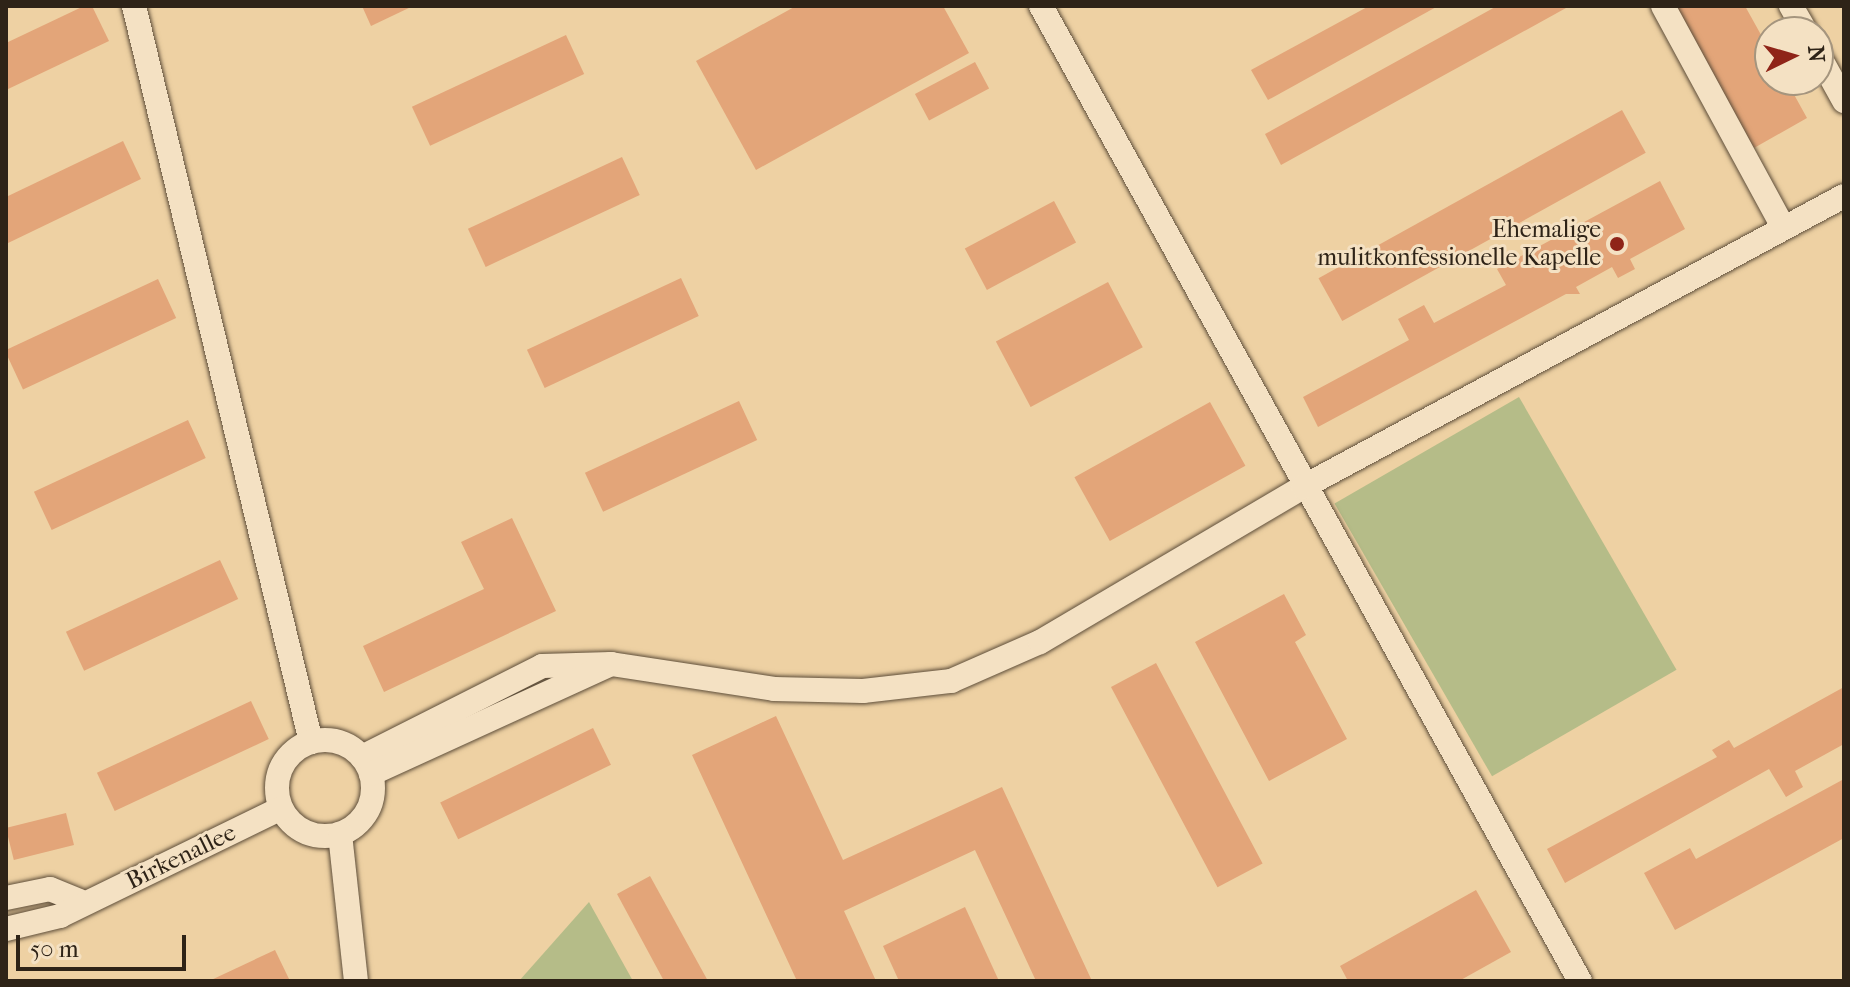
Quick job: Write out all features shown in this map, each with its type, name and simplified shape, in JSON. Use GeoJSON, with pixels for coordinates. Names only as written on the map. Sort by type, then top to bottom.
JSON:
{"type":"FeatureCollection","features":[{"type":"Feature","properties":{"kind":"street"},"geometry":{"type":"LineString","coordinates":[[134,6],[311,742]]}},
{"type":"Feature","properties":{"kind":"street"},"geometry":{"type":"LineString","coordinates":[[1041,6],[1303,487],[1580,981]]}},
{"type":"Feature","properties":{"kind":"street"},"geometry":{"type":"LineString","coordinates":[[1663,6],[1782,225]]}},
{"type":"Feature","properties":{"kind":"street"},"geometry":{"type":"LineString","coordinates":[[1834,83],[1844,101]]}},
{"type":"Feature","properties":{"kind":"street"},"geometry":{"type":"LineString","coordinates":[[366,766],[611,664],[774,689],[863,691],[951,681],[1040,642],[1303,487],[1782,225],[1844,196]]}},
{"type":"Feature","properties":{"kind":"street"},"geometry":{"type":"LineString","coordinates":[[311,742],[339,742],[366,766],[367,810],[340,834],[305,832],[281,808],[282,768],[311,742]]}},
{"type":"Feature","properties":{"kind":"street","name":"Birkenallee"},"geometry":{"type":"LineString","coordinates":[[6,929],[60,916],[79,901],[281,808]]}},
{"type":"Feature","properties":{"kind":"street"},"geometry":{"type":"LineString","coordinates":[[340,834],[356,981]]}},
{"type":"Feature","properties":{"kind":"street"},"geometry":{"type":"LineString","coordinates":[[6,898],[50,889],[79,901]]}},
{"type":"Feature","properties":{"kind":"green space"},"geometry":{"type":"Polygon","coordinates":[[[1519,397],[1676,670],[1492,776],[1335,504],[1519,397]]]}},
{"type":"Feature","properties":{"kind":"green space"},"geometry":{"type":"Polygon","coordinates":[[[589,902],[633,981],[519,981],[589,902]]]}},
{"type":"Feature","properties":{"kind":"building"},"geometry":{"type":"Polygon","coordinates":[[[84,6],[92,6],[109,41],[6,90],[6,43],[84,6]]]}},
{"type":"Feature","properties":{"kind":"building"},"geometry":{"type":"Polygon","coordinates":[[[362,6],[413,6],[371,26],[362,6]]]}},
{"type":"Feature","properties":{"kind":"building"},"geometry":{"type":"Polygon","coordinates":[[[796,6],[943,6],[969,53],[756,170],[696,61],[796,6]]]}},
{"type":"Feature","properties":{"kind":"building"},"geometry":{"type":"Polygon","coordinates":[[[1369,6],[1438,6],[1268,100],[1251,70],[1369,6]]]}},
{"type":"Feature","properties":{"kind":"building"},"geometry":{"type":"Polygon","coordinates":[[[1497,6],[1566,8],[1281,165],[1265,134],[1497,6]]]}},
{"type":"Feature","properties":{"kind":"building"},"geometry":{"type":"Polygon","coordinates":[[[1745,6],[1754,22],[1754,96],[1795,96],[1807,118],[1754,148],[1677,8],[1745,6]]]}},
{"type":"Feature","properties":{"kind":"building"},"geometry":{"type":"Polygon","coordinates":[[[566,35],[584,74],[430,146],[412,107],[566,35]]]}},
{"type":"Feature","properties":{"kind":"building"},"geometry":{"type":"Polygon","coordinates":[[[975,62],[989,88],[929,120],[915,94],[975,62]]]}},
{"type":"Feature","properties":{"kind":"building"},"geometry":{"type":"Polygon","coordinates":[[[1622,110],[1646,153],[1342,321],[1319,278],[1622,110]]]}},
{"type":"Feature","properties":{"kind":"building"},"geometry":{"type":"Polygon","coordinates":[[[123,141],[141,179],[6,244],[6,197],[123,141]]]}},
{"type":"Feature","properties":{"kind":"building"},"geometry":{"type":"Polygon","coordinates":[[[622,157],[640,195],[486,267],[468,229],[622,157]]]}},
{"type":"Feature","properties":{"kind":"building"},"geometry":{"type":"Polygon","coordinates":[[[1660,181],[1685,229],[1630,259],[1635,269],[1618,278],[1612,267],[1576,287],[1580,294],[1566,294],[1318,427],[1303,397],[1409,340],[1398,319],[1424,305],[1434,323],[1506,285],[1497,269],[1660,181]]]}},
{"type":"Feature","properties":{"kind":"building"},"geometry":{"type":"Polygon","coordinates":[[[1054,201],[1076,242],[987,290],[965,248],[1054,201]]]}},
{"type":"Feature","properties":{"kind":"building"},"geometry":{"type":"Polygon","coordinates":[[[681,278],[699,316],[545,388],[527,350],[681,278]]]}},
{"type":"Feature","properties":{"kind":"building"},"geometry":{"type":"Polygon","coordinates":[[[158,279],[176,318],[23,389],[6,350],[158,279]]]}},
{"type":"Feature","properties":{"kind":"building"},"geometry":{"type":"Polygon","coordinates":[[[1108,282],[1143,347],[1031,407],[996,342],[1108,282]]]}},
{"type":"Feature","properties":{"kind":"building"},"geometry":{"type":"Polygon","coordinates":[[[739,401],[757,440],[603,512],[585,473],[739,401]]]}},
{"type":"Feature","properties":{"kind":"building"},"geometry":{"type":"Polygon","coordinates":[[[1210,402],[1245,466],[1110,541],[1074,477],[1210,402]]]}},
{"type":"Feature","properties":{"kind":"building"},"geometry":{"type":"Polygon","coordinates":[[[188,420],[206,458],[52,530],[34,492],[188,420]]]}},
{"type":"Feature","properties":{"kind":"building"},"geometry":{"type":"Polygon","coordinates":[[[512,518],[556,611],[384,692],[363,646],[484,589],[461,542],[512,518]]]}},
{"type":"Feature","properties":{"kind":"building"},"geometry":{"type":"Polygon","coordinates":[[[220,560],[238,599],[84,671],[66,632],[220,560]]]}},
{"type":"Feature","properties":{"kind":"building"},"geometry":{"type":"Polygon","coordinates":[[[1284,594],[1306,635],[1295,642],[1347,739],[1269,781],[1195,642],[1284,594]]]}},
{"type":"Feature","properties":{"kind":"building"},"geometry":{"type":"Polygon","coordinates":[[[1156,663],[1263,863],[1218,887],[1111,687],[1156,663]]]}},
{"type":"Feature","properties":{"kind":"building"},"geometry":{"type":"Polygon","coordinates":[[[1844,687],[1844,744],[1795,771],[1803,787],[1786,797],[1769,769],[1565,883],[1547,849],[1717,757],[1712,750],[1729,740],[1734,748],[1844,687]]]}},
{"type":"Feature","properties":{"kind":"building"},"geometry":{"type":"Polygon","coordinates":[[[251,701],[269,739],[115,811],[97,773],[251,701]]]}},
{"type":"Feature","properties":{"kind":"building"},"geometry":{"type":"Polygon","coordinates":[[[776,716],[843,860],[1002,787],[1092,981],[1036,981],[975,850],[844,911],[876,981],[797,981],[692,755],[776,716]]]}},
{"type":"Feature","properties":{"kind":"building"},"geometry":{"type":"Polygon","coordinates":[[[593,728],[611,765],[458,839],[440,803],[593,728]]]}},
{"type":"Feature","properties":{"kind":"building"},"geometry":{"type":"Polygon","coordinates":[[[1844,779],[1844,838],[1675,930],[1644,873],[1690,848],[1696,859],[1844,779]]]}},
{"type":"Feature","properties":{"kind":"building"},"geometry":{"type":"Polygon","coordinates":[[[66,813],[74,845],[14,860],[6,828],[66,813]]]}},
{"type":"Feature","properties":{"kind":"building"},"geometry":{"type":"Polygon","coordinates":[[[650,876],[708,981],[664,981],[617,894],[650,876]]]}},
{"type":"Feature","properties":{"kind":"building"},"geometry":{"type":"Polygon","coordinates":[[[1476,890],[1511,952],[1459,981],[1348,981],[1340,966],[1476,890]]]}},
{"type":"Feature","properties":{"kind":"building"},"geometry":{"type":"Polygon","coordinates":[[[965,907],[999,981],[899,981],[883,946],[965,907]]]}},
{"type":"Feature","properties":{"kind":"building"},"geometry":{"type":"Polygon","coordinates":[[[275,950],[290,981],[209,981],[275,950]]]}},
{"type":"Feature","properties":{"kind":"place","name":"Ehemalige mulitkonfessionelle Kapelle"},"geometry":{"type":"Point","coordinates":[1617,244]}}]}
